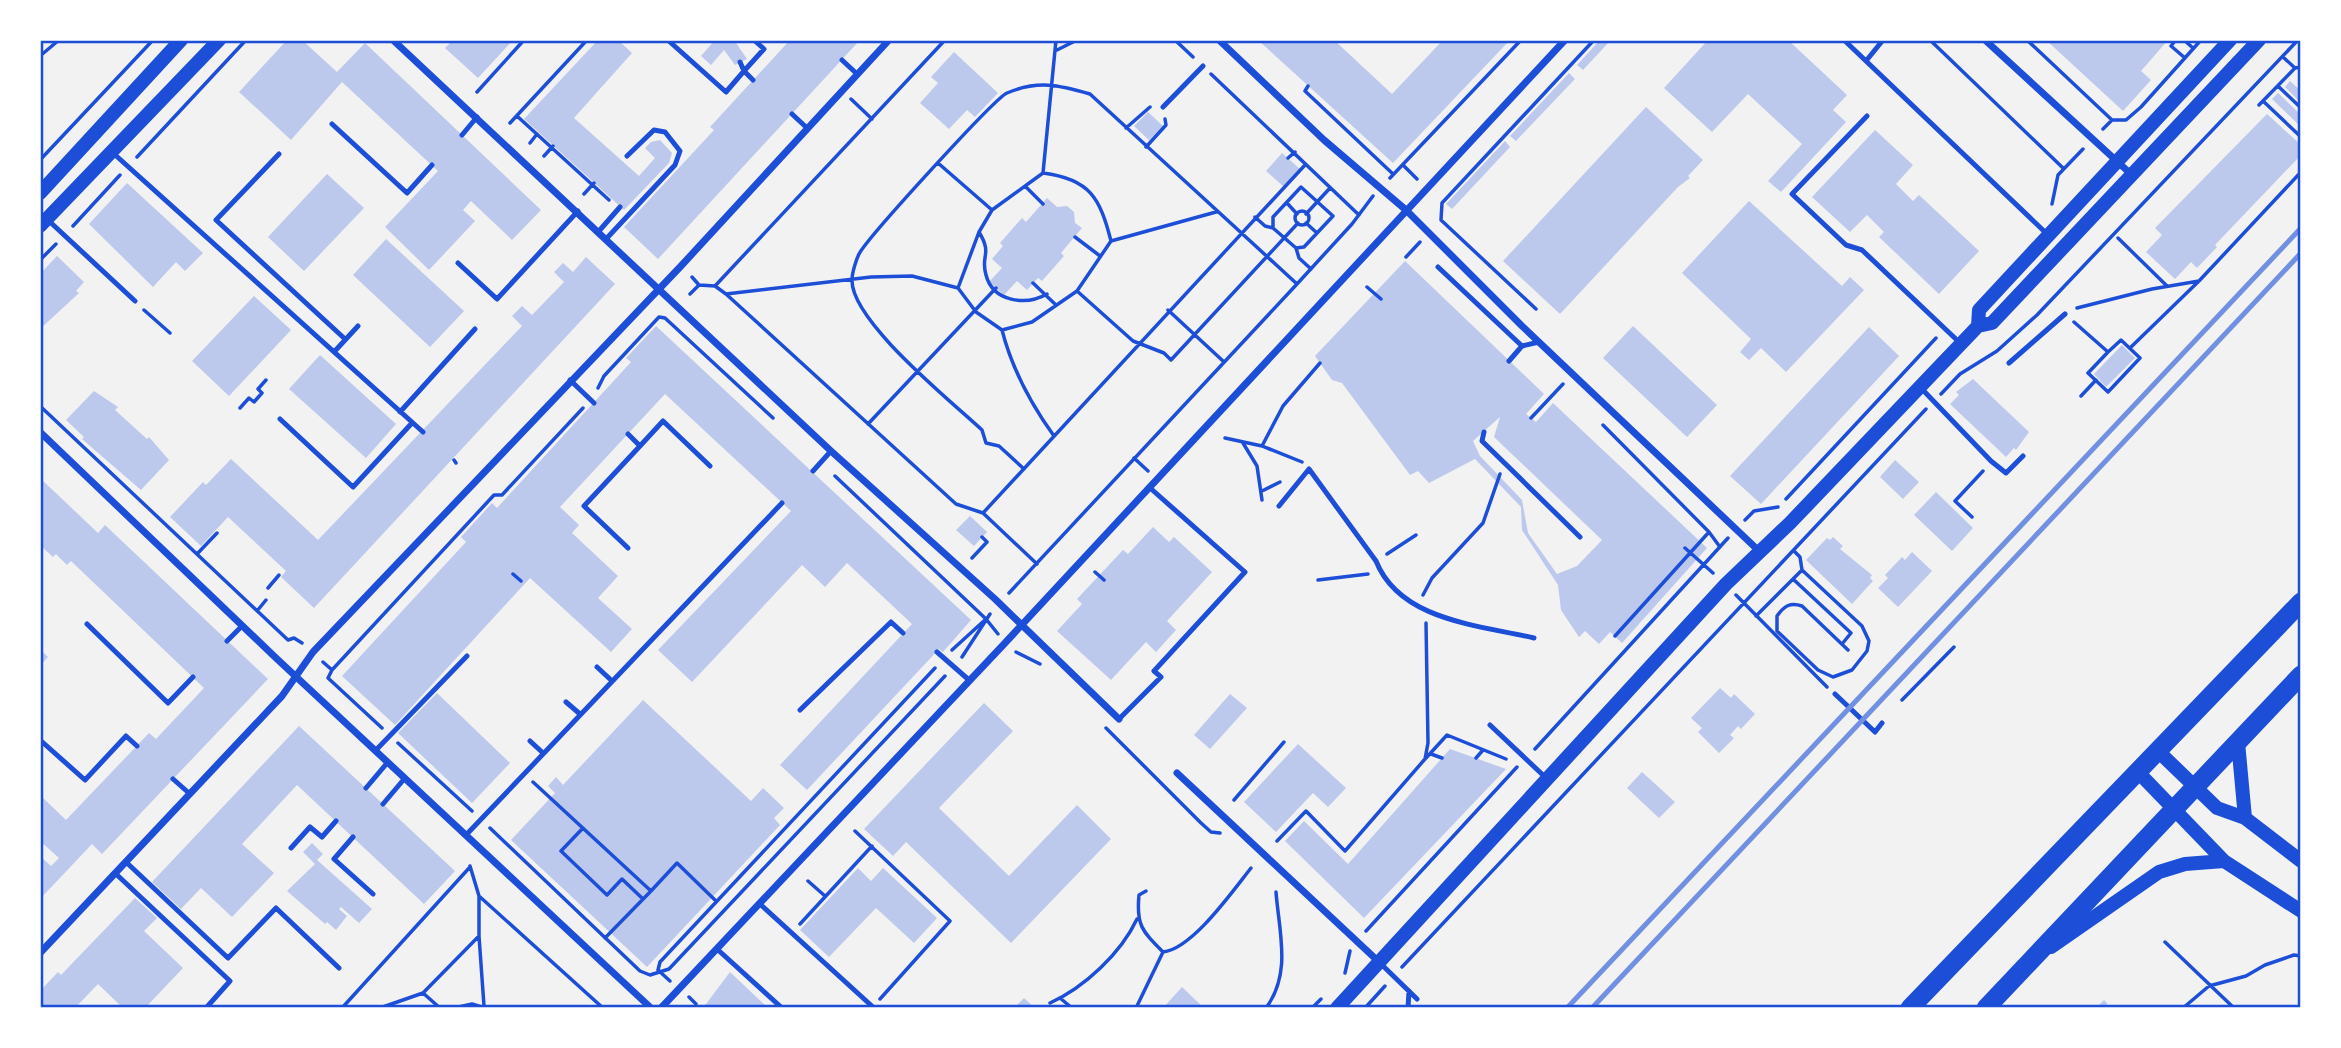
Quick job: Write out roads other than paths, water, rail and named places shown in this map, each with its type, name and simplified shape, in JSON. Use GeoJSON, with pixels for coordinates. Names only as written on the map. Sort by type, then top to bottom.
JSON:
{"type":"FeatureCollection","features":[{"type":"Feature","properties":{"kind":"highway"},"geometry":{"type":"LineString","coordinates":[[1910,1008],[2301,602]]}},
{"type":"Feature","properties":{"kind":"highway"},"geometry":{"type":"LineString","coordinates":[[1986,1008],[2173,807],[2301,675]]}},
{"type":"Feature","properties":{"kind":"main road"},"geometry":{"type":"LineString","coordinates":[[40,193],[181,40]]}},
{"type":"Feature","properties":{"kind":"main road"},"geometry":{"type":"LineString","coordinates":[[43,222],[219,40]]}},
{"type":"Feature","properties":{"kind":"main road"},"geometry":{"type":"LineString","coordinates":[[1979,326],[1979,310],[2044,231],[2230,40]]}},
{"type":"Feature","properties":{"kind":"main road"},"geometry":{"type":"LineString","coordinates":[[1337,1008],[1759,551],[1790,523],[1979,326],[1992,323],[2259,40]]}},
{"type":"Feature","properties":{"kind":"main road"},"geometry":{"type":"LineString","coordinates":[[2238,742],[2245,818]]}},
{"type":"Feature","properties":{"kind":"main road"},"geometry":{"type":"LineString","coordinates":[[2158,751],[2217,808],[2245,818],[2301,861]]}},
{"type":"Feature","properties":{"kind":"main road"},"geometry":{"type":"LineString","coordinates":[[2138,772],[2224,861],[2301,911]]}},
{"type":"Feature","properties":{"kind":"main road"},"geometry":{"type":"LineString","coordinates":[[2037,956],[2159,872],[2185,864],[2224,861]]}},
{"type":"Feature","properties":{"kind":"street"},"geometry":{"type":"LineString","coordinates":[[393,40],[831,451],[999,598],[1119,719]]}},
{"type":"Feature","properties":{"kind":"street"},"geometry":{"type":"LineString","coordinates":[[40,953],[298,677],[313,652],[660,288],[889,40]]}},
{"type":"Feature","properties":{"kind":"street"},"geometry":{"type":"LineString","coordinates":[[1219,40],[1324,140],[1406,210],[1539,342],[1759,551]]}},
{"type":"Feature","properties":{"kind":"street"},"geometry":{"type":"LineString","coordinates":[[661,1008],[1564,40]]}},
{"type":"Feature","properties":{"kind":"street"},"geometry":{"type":"LineString","coordinates":[[1985,40],[2133,176]]}},
{"type":"Feature","properties":{"kind":"street"},"geometry":{"type":"LineString","coordinates":[[40,432],[242,626],[651,1008]]}},
{"type":"Feature","properties":{"kind":"street"},"geometry":{"type":"LineString","coordinates":[[1177,773],[1379,962]]}},
{"type":"Feature","properties":{"kind":"lane"},"geometry":{"type":"LineString","coordinates":[[670,42],[726,92],[764,49],[754,40]]}},
{"type":"Feature","properties":{"kind":"lane"},"geometry":{"type":"LineString","coordinates":[[1844,40],[2044,231]]}},
{"type":"Feature","properties":{"kind":"lane"},"geometry":{"type":"LineString","coordinates":[[1866,61],[1884,40]]}},
{"type":"Feature","properties":{"kind":"lane"},"geometry":{"type":"LineString","coordinates":[[842,60],[857,74]]}},
{"type":"Feature","properties":{"kind":"lane"},"geometry":{"type":"LineString","coordinates":[[740,62],[744,71],[754,80]]}},
{"type":"Feature","properties":{"kind":"lane"},"geometry":{"type":"LineString","coordinates":[[1163,107],[1203,66]]}},
{"type":"Feature","properties":{"kind":"lane"},"geometry":{"type":"LineString","coordinates":[[792,114],[807,128]]}},
{"type":"Feature","properties":{"kind":"lane"},"geometry":{"type":"LineString","coordinates":[[462,135],[478,117]]}},
{"type":"Feature","properties":{"kind":"lane"},"geometry":{"type":"LineString","coordinates":[[1867,117],[1792,194],[1846,245],[1862,250],[1961,344]]}},
{"type":"Feature","properties":{"kind":"lane"},"geometry":{"type":"LineString","coordinates":[[332,124],[407,193],[432,165]]}},
{"type":"Feature","properties":{"kind":"lane"},"geometry":{"type":"LineString","coordinates":[[607,238],[675,165],[680,151],[665,132],[654,130],[627,156]]}},
{"type":"Feature","properties":{"kind":"lane"},"geometry":{"type":"LineString","coordinates":[[111,150],[423,432]]}},
{"type":"Feature","properties":{"kind":"lane"},"geometry":{"type":"LineString","coordinates":[[279,153],[216,220],[345,339]]}},
{"type":"Feature","properties":{"kind":"lane"},"geometry":{"type":"LineString","coordinates":[[599,231],[620,207]]}},
{"type":"Feature","properties":{"kind":"lane"},"geometry":{"type":"LineString","coordinates":[[458,263],[496,299],[578,211]]}},
{"type":"Feature","properties":{"kind":"lane"},"geometry":{"type":"LineString","coordinates":[[43,222],[64,235],[135,302]]}},
{"type":"Feature","properties":{"kind":"lane"},"geometry":{"type":"LineString","coordinates":[[1438,267],[1522,346]]}},
{"type":"Feature","properties":{"kind":"lane"},"geometry":{"type":"LineString","coordinates":[[2009,363],[2065,314]]}},
{"type":"Feature","properties":{"kind":"lane"},"geometry":{"type":"LineString","coordinates":[[334,352],[358,326]]}},
{"type":"Feature","properties":{"kind":"lane"},"geometry":{"type":"LineString","coordinates":[[400,412],[475,329]]}},
{"type":"Feature","properties":{"kind":"lane"},"geometry":{"type":"LineString","coordinates":[[1509,361],[1522,346],[1539,342]]}},
{"type":"Feature","properties":{"kind":"lane"},"geometry":{"type":"LineString","coordinates":[[570,380],[594,403]]}},
{"type":"Feature","properties":{"kind":"lane"},"geometry":{"type":"LineString","coordinates":[[1920,387],[1991,461],[2006,473],[2023,456]]}},
{"type":"Feature","properties":{"kind":"lane"},"geometry":{"type":"LineString","coordinates":[[280,419],[353,487],[412,423]]}},
{"type":"Feature","properties":{"kind":"lane"},"geometry":{"type":"LineString","coordinates":[[628,548],[584,506],[663,421],[710,466]]}},
{"type":"Feature","properties":{"kind":"lane"},"geometry":{"type":"LineString","coordinates":[[1483,432],[1482,441],[1580,537]]}},
{"type":"Feature","properties":{"kind":"lane"},"geometry":{"type":"LineString","coordinates":[[628,434],[640,446]]}},
{"type":"Feature","properties":{"kind":"lane"},"geometry":{"type":"LineString","coordinates":[[813,471],[831,451]]}},
{"type":"Feature","properties":{"kind":"lane"},"geometry":{"type":"LineString","coordinates":[[1279,506],[1309,470],[1376,561],[1381,574],[1421,611],[1534,638]]}},
{"type":"Feature","properties":{"kind":"lane"},"geometry":{"type":"LineString","coordinates":[[1119,719],[1161,677],[1154,671],[1245,572],[1149,487]]}},
{"type":"Feature","properties":{"kind":"lane"},"geometry":{"type":"LineString","coordinates":[[466,835],[782,503]]}},
{"type":"Feature","properties":{"kind":"lane"},"geometry":{"type":"LineString","coordinates":[[800,710],[891,622],[903,633]]}},
{"type":"Feature","properties":{"kind":"lane"},"geometry":{"type":"LineString","coordinates":[[87,624],[168,703],[193,677]]}},
{"type":"Feature","properties":{"kind":"lane"},"geometry":{"type":"LineString","coordinates":[[227,641],[242,626]]}},
{"type":"Feature","properties":{"kind":"lane"},"geometry":{"type":"LineString","coordinates":[[937,652],[969,680]]}},
{"type":"Feature","properties":{"kind":"lane"},"geometry":{"type":"LineString","coordinates":[[376,750],[467,656]]}},
{"type":"Feature","properties":{"kind":"lane"},"geometry":{"type":"LineString","coordinates":[[597,667],[612,681]]}},
{"type":"Feature","properties":{"kind":"lane"},"geometry":{"type":"LineString","coordinates":[[1835,694],[1875,732],[1882,723]]}},
{"type":"Feature","properties":{"kind":"lane"},"geometry":{"type":"LineString","coordinates":[[566,702],[580,714]]}},
{"type":"Feature","properties":{"kind":"lane"},"geometry":{"type":"LineString","coordinates":[[1490,725],[1547,780]]}},
{"type":"Feature","properties":{"kind":"lane"},"geometry":{"type":"LineString","coordinates":[[40,740],[85,780],[126,736],[137,746]]}},
{"type":"Feature","properties":{"kind":"lane"},"geometry":{"type":"LineString","coordinates":[[530,741],[543,753]]}},
{"type":"Feature","properties":{"kind":"lane"},"geometry":{"type":"LineString","coordinates":[[366,788],[388,762]]}},
{"type":"Feature","properties":{"kind":"lane"},"geometry":{"type":"LineString","coordinates":[[383,804],[405,778]]}},
{"type":"Feature","properties":{"kind":"lane"},"geometry":{"type":"LineString","coordinates":[[173,779],[190,794]]}},
{"type":"Feature","properties":{"kind":"lane"},"geometry":{"type":"LineString","coordinates":[[291,848],[310,827],[322,837],[336,821]]}},
{"type":"Feature","properties":{"kind":"lane"},"geometry":{"type":"LineString","coordinates":[[353,837],[334,859],[373,894]]}},
{"type":"Feature","properties":{"kind":"lane"},"geometry":{"type":"LineString","coordinates":[[125,862],[228,958],[276,908],[339,968]]}},
{"type":"Feature","properties":{"kind":"lane"},"geometry":{"type":"LineString","coordinates":[[115,873],[230,981],[206,1008]]}},
{"type":"Feature","properties":{"kind":"lane"},"geometry":{"type":"LineString","coordinates":[[760,904],[874,1007]]}},
{"type":"Feature","properties":{"kind":"lane"},"geometry":{"type":"LineString","coordinates":[[717,949],[782,1008]]}},
{"type":"Feature","properties":{"kind":"lane"},"geometry":{"type":"LineString","coordinates":[[1379,962],[1417,999]]}},
{"type":"Feature","properties":{"kind":"lane"},"geometry":{"type":"LineString","coordinates":[[1408,1008],[1409,991]]}},
{"type":"Feature","properties":{"kind":"railway"},"geometry":{"type":"LineString","coordinates":[[1567,1008],[2301,228]]}},
{"type":"Feature","properties":{"kind":"railway"},"geometry":{"type":"LineString","coordinates":[[1592,1008],[2301,253]]}}]}
